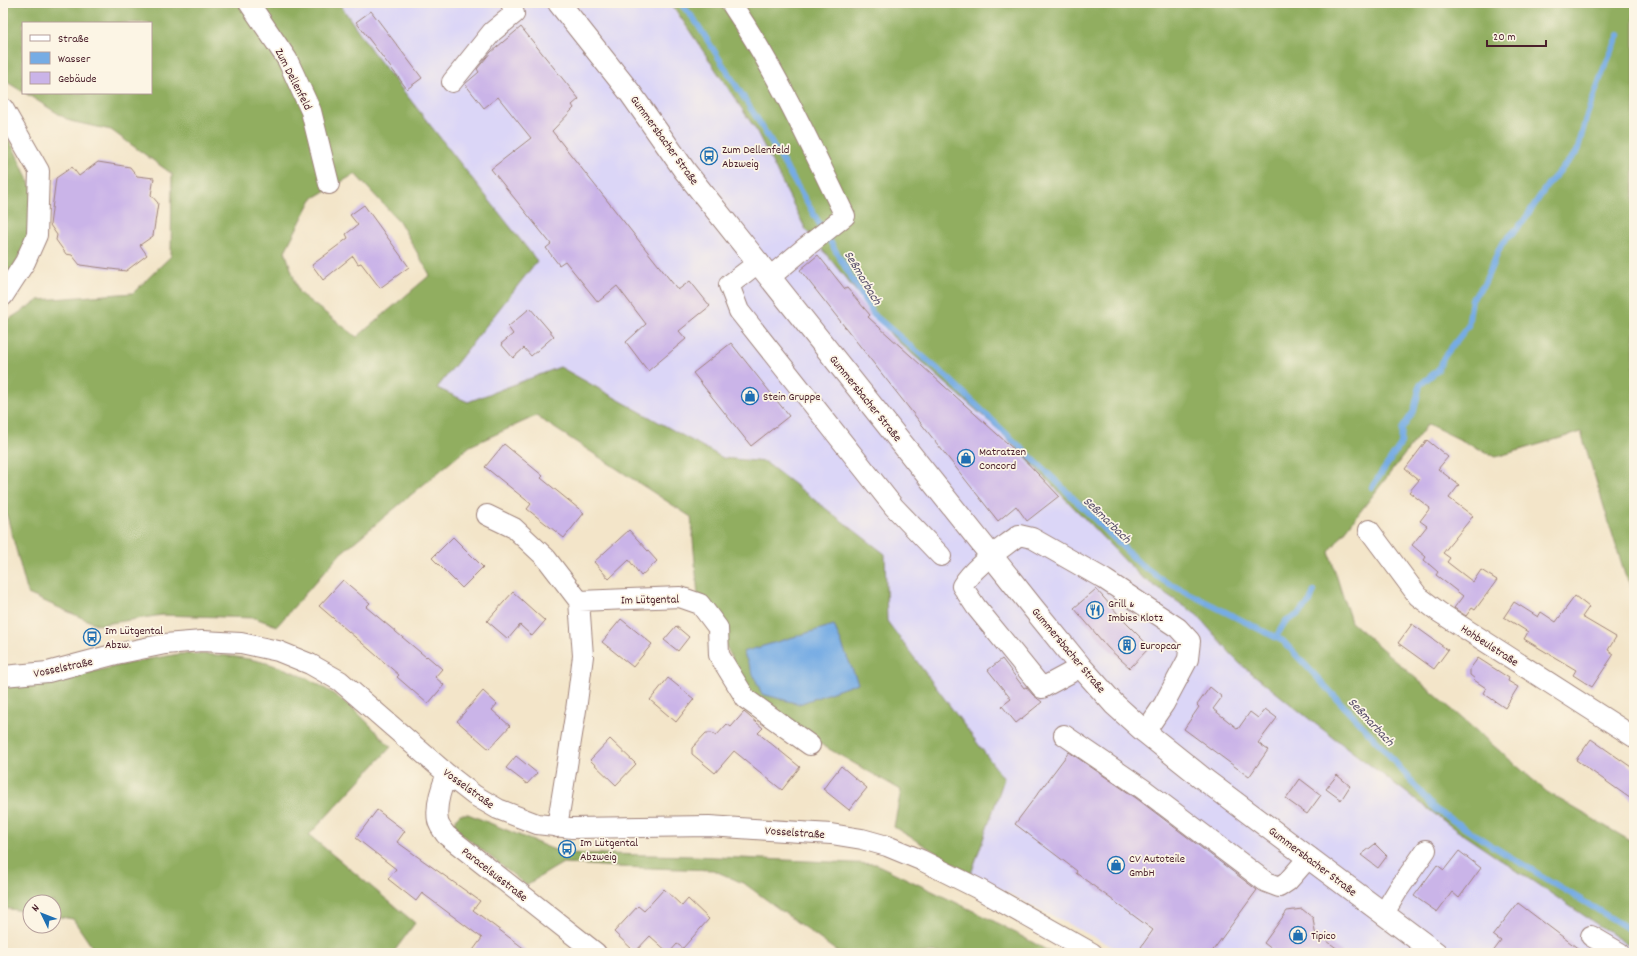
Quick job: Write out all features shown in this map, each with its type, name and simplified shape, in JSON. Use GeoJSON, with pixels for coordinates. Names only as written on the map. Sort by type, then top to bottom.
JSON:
{"type":"FeatureCollection","features":[{"type":"Feature","properties":{"kind":"main road","name":"Gummersbacher Straße"},"geometry":{"type":"LineString","coordinates":[[559,3],[631,94],[685,171],[992,556],[1081,666],[1114,704],[1145,732],[1205,780],[1436,953]]}},
{"type":"Feature","properties":{"kind":"street","name":"Zum Dellenfeld"},"geometry":{"type":"LineString","coordinates":[[249,3],[287,59],[311,111],[329,184]]}},
{"type":"Feature","properties":{"kind":"street"},"geometry":{"type":"LineString","coordinates":[[452,82],[492,32],[514,14],[511,3]]}},
{"type":"Feature","properties":{"kind":"street"},"geometry":{"type":"LineString","coordinates":[[731,3],[755,38],[812,146],[845,216],[806,247],[765,270],[729,285],[740,311],[894,507],[941,556]]}},
{"type":"Feature","properties":{"kind":"street"},"geometry":{"type":"LineString","coordinates":[[3,108],[39,171],[37,235],[25,262],[3,296]]}},
{"type":"Feature","properties":{"kind":"street"},"geometry":{"type":"LineString","coordinates":[[487,515],[514,528],[546,558],[579,601],[583,656],[557,827]]}},
{"type":"Feature","properties":{"kind":"street","name":"Hohbeulstraße"},"geometry":{"type":"LineString","coordinates":[[1369,530],[1418,596],[1428,604],[1634,737]]}},
{"type":"Feature","properties":{"kind":"street"},"geometry":{"type":"LineString","coordinates":[[1081,666],[1042,688],[976,607],[962,586],[966,578],[992,556],[1020,536],[1032,538],[1104,579],[1178,628],[1190,641],[1188,659],[1164,704],[1145,732]]}},
{"type":"Feature","properties":{"kind":"street","name":"Im Lütgental"},"geometry":{"type":"LineString","coordinates":[[579,601],[680,597],[700,604],[718,628],[719,655],[746,699],[810,745]]}},
{"type":"Feature","properties":{"kind":"street","name":"Vosselstraße"},"geometry":{"type":"LineString","coordinates":[[3,676],[48,672],[116,654],[165,644],[202,641],[241,643],[278,651],[310,664],[340,681],[447,774],[474,795],[498,809],[537,824],[572,828],[709,826],[830,834],[862,839],[887,846],[921,860],[977,888],[1092,953]]}},
{"type":"Feature","properties":{"kind":"street"},"geometry":{"type":"LineString","coordinates":[[1064,735],[1143,789],[1266,882],[1279,887],[1288,881],[1309,857]]}},
{"type":"Feature","properties":{"kind":"street","name":"Paracelsusstraße"},"geometry":{"type":"LineString","coordinates":[[447,774],[440,790],[438,807],[438,822],[446,835],[596,953]]}},
{"type":"Feature","properties":{"kind":"street"},"geometry":{"type":"LineString","coordinates":[[1384,913],[1426,850]]}},
{"type":"Feature","properties":{"kind":"street"},"geometry":{"type":"LineString","coordinates":[[1591,936],[1620,953]]}},
{"type":"Feature","properties":{"kind":"shaded area"},"geometry":{"type":"Polygon","coordinates":[[[339,3],[670,3],[756,130],[805,228],[893,337],[999,430],[1140,576],[1197,615],[1239,663],[1313,722],[1456,830],[1634,949],[1634,953],[1125,953],[971,874],[1004,779],[887,621],[885,554],[765,462],[723,458],[561,367],[468,402],[437,388],[537,261],[372,51],[339,3]]]}},
{"type":"Feature","properties":{"kind":"green space"},"geometry":{"type":"Polygon","coordinates":[[[3,3],[339,3],[372,51],[537,261],[437,388],[468,402],[560,367],[723,458],[765,462],[885,554],[887,621],[1004,779],[971,874],[894,827],[901,790],[815,741],[752,698],[728,650],[698,596],[691,517],[536,416],[470,446],[341,553],[277,626],[255,618],[162,615],[98,625],[28,594],[3,501],[3,323],[39,300],[133,293],[171,256],[172,174],[111,130],[70,121],[27,94],[152,94],[152,22],[22,22],[22,91],[7,82],[3,85],[3,3]],[[355,174],[312,199],[285,251],[299,293],[357,337],[430,275],[399,221],[355,174]]]}},
{"type":"Feature","properties":{"kind":"green space"},"geometry":{"type":"Polygon","coordinates":[[[671,3],[1634,3],[1634,592],[1625,575],[1581,432],[1496,457],[1428,424],[1329,552],[1351,622],[1547,792],[1634,843],[1634,949],[1456,830],[1313,722],[1239,663],[1197,615],[1140,576],[999,430],[893,337],[805,228],[756,130],[671,3]]]}},
{"type":"Feature","properties":{"kind":"green space"},"geometry":{"type":"Polygon","coordinates":[[[3,131],[14,149],[32,189],[31,220],[25,247],[3,285],[3,131]]]}},
{"type":"Feature","properties":{"kind":"green space"},"geometry":{"type":"Polygon","coordinates":[[[179,654],[202,654],[247,659],[268,663],[288,670],[308,679],[347,704],[391,747],[309,835],[415,923],[393,953],[96,953],[73,919],[62,917],[62,894],[22,894],[22,911],[3,908],[3,687],[35,685],[144,660],[179,654]]]}},
{"type":"Feature","properties":{"kind":"green space"},"geometry":{"type":"Polygon","coordinates":[[[460,814],[468,814],[562,853],[694,856],[876,864],[990,919],[1052,953],[839,953],[745,884],[713,870],[616,867],[563,863],[526,885],[458,831],[454,824],[456,818],[460,814]]]}},
{"type":"Feature","properties":{"kind":"water"},"geometry":{"type":"Polygon","coordinates":[[[834,625],[858,683],[799,704],[762,694],[743,652],[834,625]]]}},
{"type":"Feature","properties":{"kind":"building"},"geometry":{"type":"Polygon","coordinates":[[[371,11],[422,78],[407,89],[356,22],[371,11]]]}},
{"type":"Feature","properties":{"kind":"building"},"geometry":{"type":"Polygon","coordinates":[[[521,27],[579,99],[572,105],[574,108],[552,131],[678,290],[690,281],[710,306],[679,331],[686,339],[648,371],[626,342],[646,324],[617,286],[598,302],[565,261],[559,265],[546,248],[551,244],[491,169],[531,138],[498,97],[484,108],[465,84],[479,72],[477,69],[491,52],[521,27]]]}},
{"type":"Feature","properties":{"kind":"building"},"geometry":{"type":"Polygon","coordinates":[[[98,162],[130,167],[137,176],[154,178],[151,195],[158,203],[153,236],[140,245],[147,255],[126,271],[80,265],[72,255],[66,254],[56,240],[57,235],[50,225],[56,178],[72,167],[79,176],[98,162]]]}},
{"type":"Feature","properties":{"kind":"building"},"geometry":{"type":"Polygon","coordinates":[[[364,205],[409,267],[380,288],[361,263],[358,264],[353,256],[323,280],[312,265],[348,238],[346,234],[358,225],[350,215],[364,205]]]}},
{"type":"Feature","properties":{"kind":"building"},"geometry":{"type":"Polygon","coordinates":[[[818,255],[845,289],[847,288],[870,315],[868,317],[1018,453],[1059,496],[1027,521],[1016,506],[998,521],[800,270],[818,255]]]}},
{"type":"Feature","properties":{"kind":"building"},"geometry":{"type":"Polygon","coordinates":[[[530,308],[554,336],[531,356],[524,348],[513,358],[501,344],[513,334],[508,327],[530,308]]]}},
{"type":"Feature","properties":{"kind":"building"},"geometry":{"type":"Polygon","coordinates":[[[731,343],[789,416],[751,446],[693,373],[731,343]]]}},
{"type":"Feature","properties":{"kind":"building"},"geometry":{"type":"Polygon","coordinates":[[[1427,440],[1448,457],[1438,469],[1459,485],[1449,498],[1473,516],[1443,553],[1450,558],[1447,562],[1473,582],[1481,570],[1497,580],[1475,610],[1472,608],[1466,616],[1454,608],[1463,596],[1436,575],[1438,572],[1424,560],[1426,557],[1412,545],[1427,526],[1420,521],[1430,508],[1409,492],[1419,480],[1405,469],[1427,440]]]}},
{"type":"Feature","properties":{"kind":"building"},"geometry":{"type":"Polygon","coordinates":[[[504,444],[543,476],[541,478],[584,513],[564,538],[527,509],[531,504],[485,467],[504,444]]]}},
{"type":"Feature","properties":{"kind":"building"},"geometry":{"type":"Polygon","coordinates":[[[629,530],[657,561],[641,576],[629,560],[609,579],[594,562],[629,530]]]}},
{"type":"Feature","properties":{"kind":"building"},"geometry":{"type":"Polygon","coordinates":[[[453,537],[483,567],[462,588],[432,558],[453,537]]]}},
{"type":"Feature","properties":{"kind":"building"},"geometry":{"type":"Polygon","coordinates":[[[343,580],[370,603],[366,607],[442,669],[435,677],[444,685],[428,704],[397,677],[399,675],[319,606],[343,580]]]}},
{"type":"Feature","properties":{"kind":"building"},"geometry":{"type":"Polygon","coordinates":[[[1096,589],[1125,622],[1150,647],[1130,668],[1108,648],[1074,608],[1096,589]]]}},
{"type":"Feature","properties":{"kind":"building"},"geometry":{"type":"Polygon","coordinates":[[[513,592],[545,621],[532,636],[520,625],[508,639],[487,621],[513,592]]]}},
{"type":"Feature","properties":{"kind":"building"},"geometry":{"type":"Polygon","coordinates":[[[1575,596],[1589,607],[1582,617],[1616,637],[1608,650],[1614,654],[1592,687],[1573,675],[1576,670],[1524,639],[1528,632],[1504,617],[1514,602],[1538,617],[1541,612],[1556,622],[1575,596]]]}},
{"type":"Feature","properties":{"kind":"building"},"geometry":{"type":"Polygon","coordinates":[[[621,619],[652,644],[633,667],[602,642],[621,619]]]}},
{"type":"Feature","properties":{"kind":"building"},"geometry":{"type":"Polygon","coordinates":[[[1412,624],[1448,650],[1434,669],[1398,643],[1412,624]]]}},
{"type":"Feature","properties":{"kind":"building"},"geometry":{"type":"Polygon","coordinates":[[[676,626],[689,637],[678,651],[664,640],[676,626]]]}},
{"type":"Feature","properties":{"kind":"building"},"geometry":{"type":"Polygon","coordinates":[[[1478,658],[1509,678],[1508,681],[1518,687],[1505,708],[1483,693],[1486,688],[1474,680],[1475,679],[1470,675],[1470,669],[1478,658]]]}},
{"type":"Feature","properties":{"kind":"building"},"geometry":{"type":"Polygon","coordinates":[[[1002,659],[1024,688],[1026,687],[1042,702],[1016,723],[1002,706],[1011,699],[988,670],[1002,659]]]}},
{"type":"Feature","properties":{"kind":"building"},"geometry":{"type":"Polygon","coordinates":[[[668,678],[694,699],[676,722],[650,700],[668,678]]]}},
{"type":"Feature","properties":{"kind":"building"},"geometry":{"type":"Polygon","coordinates":[[[1210,687],[1222,697],[1213,709],[1238,729],[1250,712],[1258,718],[1265,709],[1277,718],[1258,743],[1268,750],[1249,777],[1184,729],[1199,707],[1197,705],[1210,687]]]}},
{"type":"Feature","properties":{"kind":"building"},"geometry":{"type":"Polygon","coordinates":[[[483,691],[497,704],[492,710],[510,726],[489,749],[457,721],[483,691]]]}},
{"type":"Feature","properties":{"kind":"building"},"geometry":{"type":"Polygon","coordinates":[[[744,712],[763,728],[758,733],[800,767],[782,790],[734,751],[715,773],[692,754],[692,748],[706,733],[712,733],[716,736],[727,724],[731,727],[744,712]]]}},
{"type":"Feature","properties":{"kind":"building"},"geometry":{"type":"Polygon","coordinates":[[[610,739],[636,764],[616,785],[590,760],[610,739]]]}},
{"type":"Feature","properties":{"kind":"building"},"geometry":{"type":"Polygon","coordinates":[[[1591,739],[1634,769],[1634,801],[1576,760],[1591,739]]]}},
{"type":"Feature","properties":{"kind":"building"},"geometry":{"type":"Polygon","coordinates":[[[1069,752],[1136,798],[1257,890],[1211,953],[1150,953],[1141,947],[1153,930],[1076,873],[1077,871],[1015,824],[1069,752]]]}},
{"type":"Feature","properties":{"kind":"building"},"geometry":{"type":"Polygon","coordinates":[[[516,756],[537,773],[527,784],[506,768],[516,756]]]}},
{"type":"Feature","properties":{"kind":"building"},"geometry":{"type":"Polygon","coordinates":[[[841,766],[867,788],[849,810],[823,789],[841,766]]]}},
{"type":"Feature","properties":{"kind":"building"},"geometry":{"type":"Polygon","coordinates":[[[1337,775],[1350,786],[1341,800],[1326,789],[1337,775]]]}},
{"type":"Feature","properties":{"kind":"building"},"geometry":{"type":"Polygon","coordinates":[[[1300,779],[1321,795],[1307,814],[1286,799],[1300,779]]]}},
{"type":"Feature","properties":{"kind":"building"},"geometry":{"type":"Polygon","coordinates":[[[377,810],[405,831],[397,842],[480,901],[473,910],[530,953],[471,953],[482,938],[422,893],[416,901],[388,879],[396,869],[356,838],[377,810]]]}},
{"type":"Feature","properties":{"kind":"building"},"geometry":{"type":"Polygon","coordinates":[[[1375,844],[1387,856],[1378,868],[1361,855],[1375,844]]]}},
{"type":"Feature","properties":{"kind":"building"},"geometry":{"type":"Polygon","coordinates":[[[1459,851],[1481,868],[1459,898],[1452,892],[1437,912],[1414,896],[1437,865],[1444,870],[1459,851]]]}},
{"type":"Feature","properties":{"kind":"building"},"geometry":{"type":"Polygon","coordinates":[[[664,889],[682,906],[688,899],[709,919],[683,948],[677,944],[669,953],[650,936],[635,952],[614,932],[638,906],[644,911],[664,889]]]}},
{"type":"Feature","properties":{"kind":"building"},"geometry":{"type":"Polygon","coordinates":[[[1518,903],[1584,953],[1492,953],[1501,941],[1493,935],[1518,903]]]}},
{"type":"Feature","properties":{"kind":"building"},"geometry":{"type":"Polygon","coordinates":[[[1302,909],[1313,918],[1315,932],[1343,953],[1277,953],[1264,943],[1287,911],[1302,909]]]}},
{"type":"Feature","properties":{"kind":"waterway","name":"Seßmarbach"},"geometry":{"type":"LineString","coordinates":[[680,3],[694,19],[758,120],[873,314],[948,378],[1140,564],[1164,581],[1283,641],[1383,748],[1435,809],[1494,847],[1634,932]]}},
{"type":"Feature","properties":{"kind":"waterway"},"geometry":{"type":"LineString","coordinates":[[1372,487],[1401,444],[1402,429],[1414,411],[1420,385],[1438,370],[1444,357],[1468,326],[1472,299],[1484,284],[1501,245],[1523,222],[1548,184],[1577,152],[1587,115],[1604,68],[1619,35]]}},
{"type":"Feature","properties":{"kind":"waterway"},"geometry":{"type":"LineString","coordinates":[[1276,637],[1285,622],[1297,615],[1310,602],[1314,591]]}},
{"type":"Feature","properties":{"kind":"place","name":"Zum Dellenfeld Abzweig"},"geometry":{"type":"Point","coordinates":[709,156]}},
{"type":"Feature","properties":{"kind":"place","name":"Stein Gruppe"},"geometry":{"type":"Point","coordinates":[750,396]}},
{"type":"Feature","properties":{"kind":"place","name":"Matratzen Concord"},"geometry":{"type":"Point","coordinates":[966,458]}},
{"type":"Feature","properties":{"kind":"place","name":"Grill & Imbiss Klotz"},"geometry":{"type":"Point","coordinates":[1095,610]}},
{"type":"Feature","properties":{"kind":"place","name":"Im Lütgental Abzw."},"geometry":{"type":"Point","coordinates":[92,637]}},
{"type":"Feature","properties":{"kind":"place","name":"Europcar"},"geometry":{"type":"Point","coordinates":[1127,645]}},
{"type":"Feature","properties":{"kind":"place","name":"Im Lütgental Abzweig"},"geometry":{"type":"Point","coordinates":[567,849]}},
{"type":"Feature","properties":{"kind":"place","name":"CV Autoteile GmbH"},"geometry":{"type":"Point","coordinates":[1116,865]}},
{"type":"Feature","properties":{"kind":"place","name":"Tipico"},"geometry":{"type":"Point","coordinates":[1298,935]}}]}
